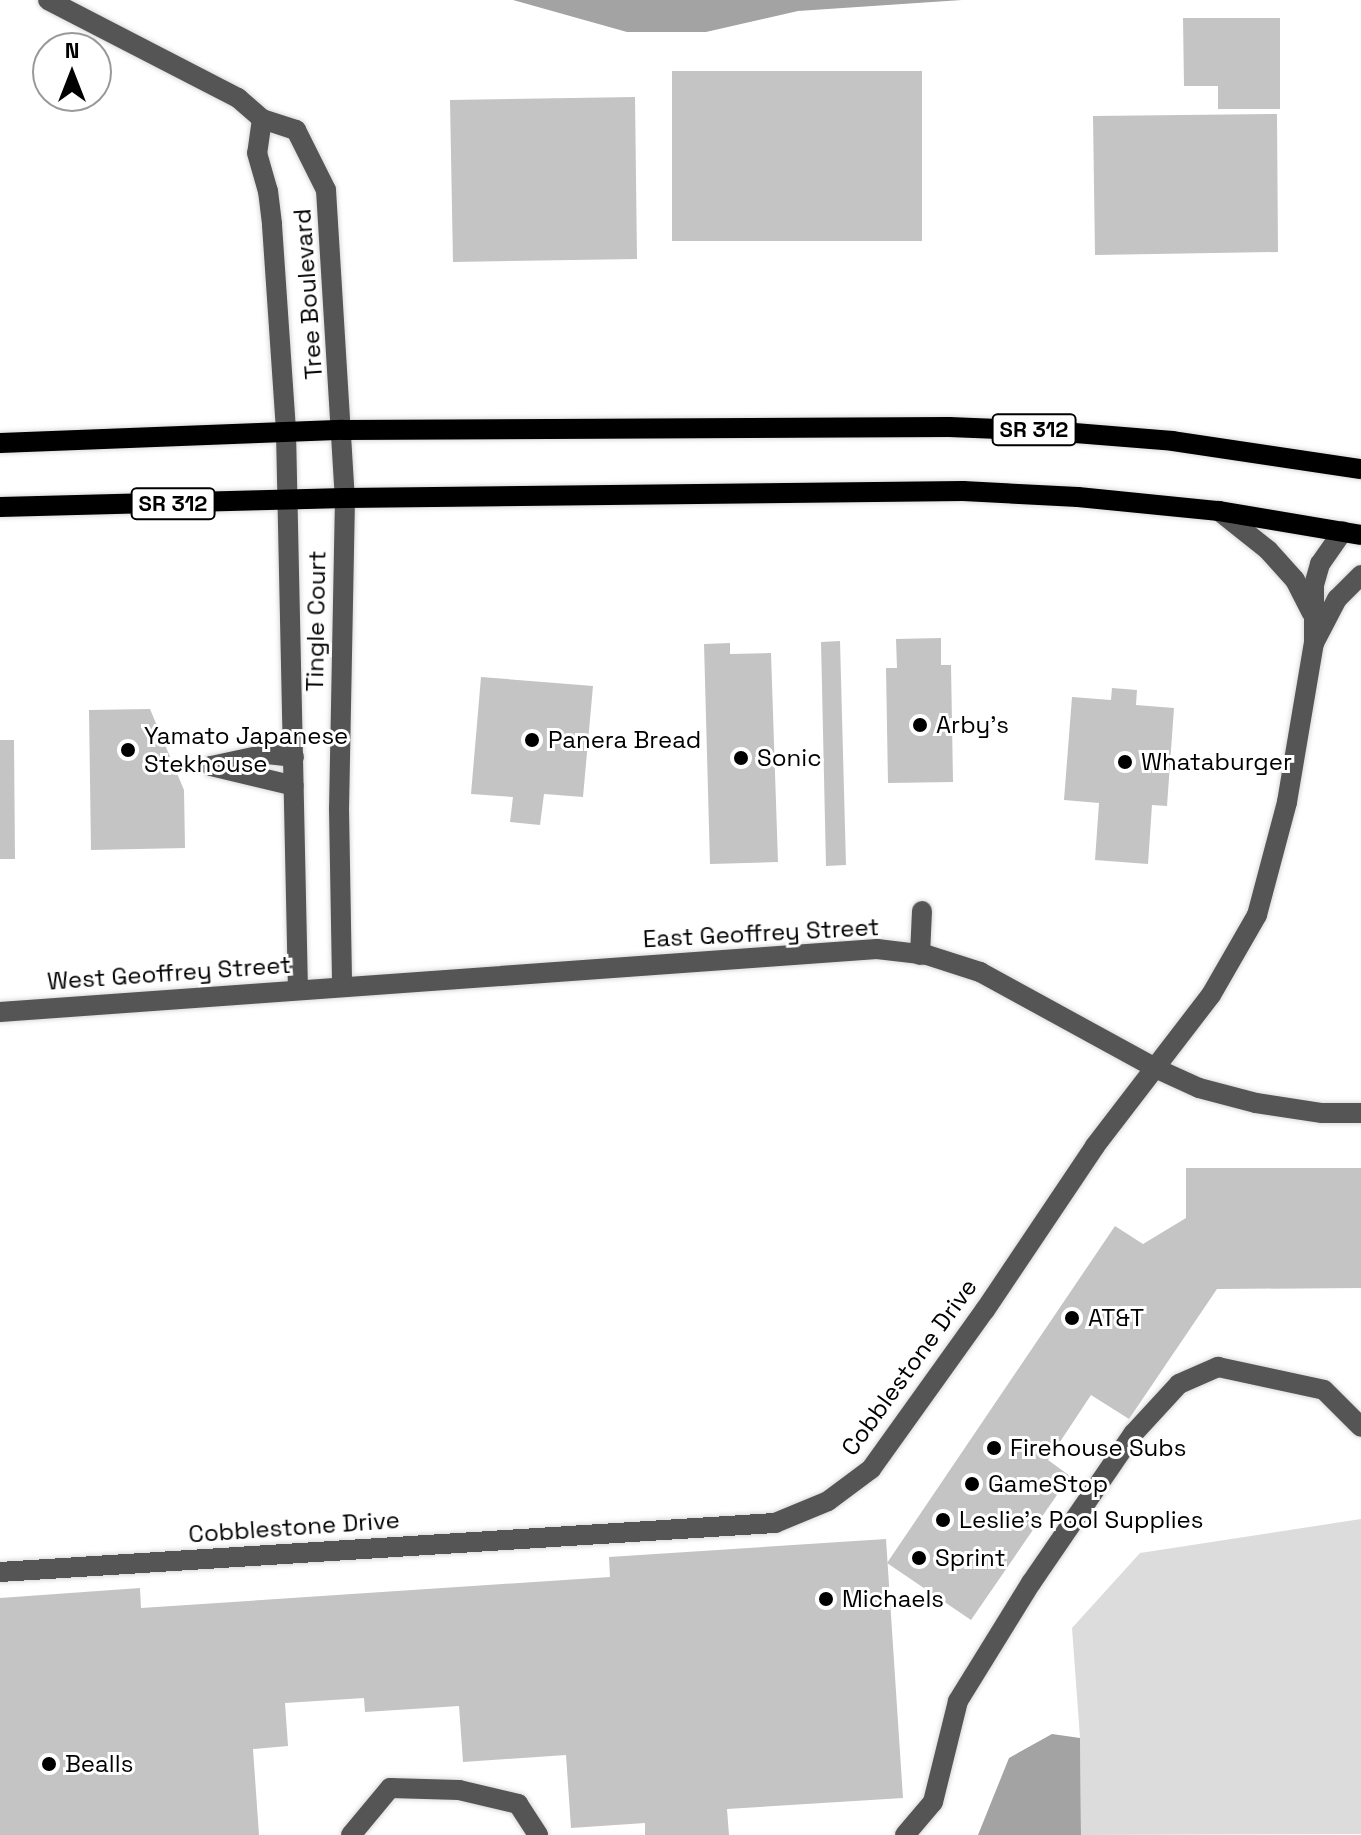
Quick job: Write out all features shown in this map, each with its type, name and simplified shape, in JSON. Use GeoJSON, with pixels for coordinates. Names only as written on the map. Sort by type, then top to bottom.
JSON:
{"type":"FeatureCollection","features":[{"type":"Feature","properties":{"kind":"main road","name":"SR 312"},"geometry":{"type":"LineString","coordinates":[[0,443],[343,430],[1021,429],[1173,441],[1361,469]]}},
{"type":"Feature","properties":{"kind":"main road","name":"SR 312"},"geometry":{"type":"LineString","coordinates":[[0,507],[345,498],[963,491],[1078,497],[1219,511],[1355,530]]}},
{"type":"Feature","properties":{"kind":"street","name":"Tree Boulevard"},"geometry":{"type":"LineString","coordinates":[[48,0],[238,98],[262,119],[296,130],[326,190],[345,498]]}},
{"type":"Feature","properties":{"kind":"street","name":"Tree Boulevard"},"geometry":{"type":"LineString","coordinates":[[262,119],[257,153],[268,191],[272,225],[288,501]]}},
{"type":"Feature","properties":{"kind":"street","name":"Tingle Court"},"geometry":{"type":"LineString","coordinates":[[342,986],[339,808],[345,498]]}},
{"type":"Feature","properties":{"kind":"street","name":"Tingle Court"},"geometry":{"type":"LineString","coordinates":[[288,501],[298,989]]}},
{"type":"Feature","properties":{"kind":"street"},"geometry":{"type":"LineString","coordinates":[[1219,511],[1277,560],[1295,580],[1312,615]]}},
{"type":"Feature","properties":{"kind":"street","name":"Cobblestone Drive"},"geometry":{"type":"LineString","coordinates":[[0,1572],[775,1523],[828,1501],[871,1469],[1095,1146],[1211,995],[1257,915],[1287,802],[1314,643],[1312,615],[1320,564],[1355,530]]}},
{"type":"Feature","properties":{"kind":"street","name":"Cobblestone Drive"},"geometry":{"type":"LineString","coordinates":[[1314,643],[1337,599],[1361,575]]}},
{"type":"Feature","properties":{"kind":"street"},"geometry":{"type":"LineString","coordinates":[[294,757],[267,754],[211,766],[294,786]]}},
{"type":"Feature","properties":{"kind":"street"},"geometry":{"type":"LineString","coordinates":[[920,955],[922,911]]}},
{"type":"Feature","properties":{"kind":"street","name":"East Geoffrey Street"},"geometry":{"type":"LineString","coordinates":[[342,986],[877,949],[920,955],[980,972],[1155,1068],[1199,1088],[1256,1103],[1322,1113],[1361,1113]]}},
{"type":"Feature","properties":{"kind":"street","name":"West Geoffrey Street"},"geometry":{"type":"LineString","coordinates":[[0,1012],[342,986]]}},
{"type":"Feature","properties":{"kind":"street"},"geometry":{"type":"LineString","coordinates":[[905,1835],[933,1802],[958,1701],[1031,1583],[1133,1434],[1179,1384],[1218,1367],[1324,1390],[1361,1427]]}},
{"type":"Feature","properties":{"kind":"street"},"geometry":{"type":"LineString","coordinates":[[351,1835],[390,1788],[459,1790],[518,1804],[538,1835]]}},
{"type":"Feature","properties":{"kind":"shaded area"},"geometry":{"type":"Polygon","coordinates":[[[513,0],[962,0],[798,11],[706,32],[627,32],[513,0]]]}},
{"type":"Feature","properties":{"kind":"shaded area"},"geometry":{"type":"Polygon","coordinates":[[[1361,1519],[1361,1834],[1081,1835],[1080,1738],[1072,1628],[1140,1553],[1361,1519]]]}},
{"type":"Feature","properties":{"kind":"shaded area"},"geometry":{"type":"Polygon","coordinates":[[[1052,1734],[1080,1738],[1081,1835],[978,1835],[1009,1758],[1052,1734]]]}},
{"type":"Feature","properties":{"kind":"building"},"geometry":{"type":"Polygon","coordinates":[[[1183,18],[1280,18],[1280,109],[1218,109],[1218,86],[1184,86],[1183,18]]]}},
{"type":"Feature","properties":{"kind":"building"},"geometry":{"type":"Polygon","coordinates":[[[672,71],[922,71],[922,241],[672,241],[672,71]]]}},
{"type":"Feature","properties":{"kind":"building"},"geometry":{"type":"Polygon","coordinates":[[[635,97],[637,259],[453,262],[450,100],[635,97]]]}},
{"type":"Feature","properties":{"kind":"building"},"geometry":{"type":"Polygon","coordinates":[[[1277,114],[1278,252],[1095,255],[1093,116],[1277,114]]]}},
{"type":"Feature","properties":{"kind":"building","name":"Arby's"},"geometry":{"type":"Polygon","coordinates":[[[941,638],[941,665],[951,665],[953,782],[888,783],[886,668],[897,668],[896,639],[941,638]]]}},
{"type":"Feature","properties":{"kind":"building"},"geometry":{"type":"Polygon","coordinates":[[[840,641],[846,865],[826,866],[821,642],[840,641]]]}},
{"type":"Feature","properties":{"kind":"building","name":"Sonic"},"geometry":{"type":"Polygon","coordinates":[[[730,643],[730,654],[771,653],[778,862],[710,864],[704,644],[730,643]]]}},
{"type":"Feature","properties":{"kind":"building","name":"Panera Bread"},"geometry":{"type":"Polygon","coordinates":[[[481,677],[593,686],[583,797],[544,794],[540,825],[510,822],[513,797],[471,794],[481,677]]]}},
{"type":"Feature","properties":{"kind":"building"},"geometry":{"type":"Polygon","coordinates":[[[1112,688],[1137,690],[1136,705],[1174,708],[1167,806],[1152,805],[1148,864],[1095,860],[1099,803],[1064,800],[1072,697],[1111,700],[1112,688]]]}},
{"type":"Feature","properties":{"kind":"building","name":"Yamato Japanese Stekhouse"},"geometry":{"type":"Polygon","coordinates":[[[150,709],[184,790],[185,848],[91,850],[89,710],[150,709]]]}},
{"type":"Feature","properties":{"kind":"building"},"geometry":{"type":"Polygon","coordinates":[[[0,740],[14,740],[15,859],[0,859],[0,740]]]}},
{"type":"Feature","properties":{"kind":"building"},"geometry":{"type":"Polygon","coordinates":[[[1186,1168],[1361,1168],[1361,1288],[1217,1289],[1129,1419],[1091,1395],[1048,1460],[1070,1476],[971,1620],[887,1563],[1115,1226],[1143,1244],[1186,1218],[1186,1168]]]}},
{"type":"Feature","properties":{"kind":"building"},"geometry":{"type":"Polygon","coordinates":[[[886,1539],[903,1798],[727,1809],[729,1835],[645,1835],[645,1823],[571,1828],[566,1755],[463,1762],[459,1706],[365,1712],[364,1698],[285,1703],[288,1746],[253,1749],[259,1835],[0,1835],[0,1598],[140,1588],[141,1608],[610,1577],[609,1557],[886,1539]]]}},
{"type":"Feature","properties":{"kind":"place","name":"Arby's"},"geometry":{"type":"Point","coordinates":[920,725]}},
{"type":"Feature","properties":{"kind":"place","name":"Panera Bread"},"geometry":{"type":"Point","coordinates":[532,740]}},
{"type":"Feature","properties":{"kind":"place","name":"Yamato Japanese Stekhouse"},"geometry":{"type":"Point","coordinates":[128,750]}},
{"type":"Feature","properties":{"kind":"place","name":"Sonic"},"geometry":{"type":"Point","coordinates":[741,758]}},
{"type":"Feature","properties":{"kind":"place","name":"Whataburger"},"geometry":{"type":"Point","coordinates":[1125,762]}},
{"type":"Feature","properties":{"kind":"place","name":"AT&T"},"geometry":{"type":"Point","coordinates":[1072,1318]}},
{"type":"Feature","properties":{"kind":"place","name":"Firehouse Subs"},"geometry":{"type":"Point","coordinates":[994,1448]}},
{"type":"Feature","properties":{"kind":"place","name":"GameStop"},"geometry":{"type":"Point","coordinates":[972,1484]}},
{"type":"Feature","properties":{"kind":"place","name":"Leslie's Pool Supplies"},"geometry":{"type":"Point","coordinates":[943,1520]}},
{"type":"Feature","properties":{"kind":"place","name":"Sprint"},"geometry":{"type":"Point","coordinates":[919,1558]}},
{"type":"Feature","properties":{"kind":"place","name":"Michaels"},"geometry":{"type":"Point","coordinates":[826,1599]}},
{"type":"Feature","properties":{"kind":"place","name":"Bealls"},"geometry":{"type":"Point","coordinates":[49,1764]}}]}
